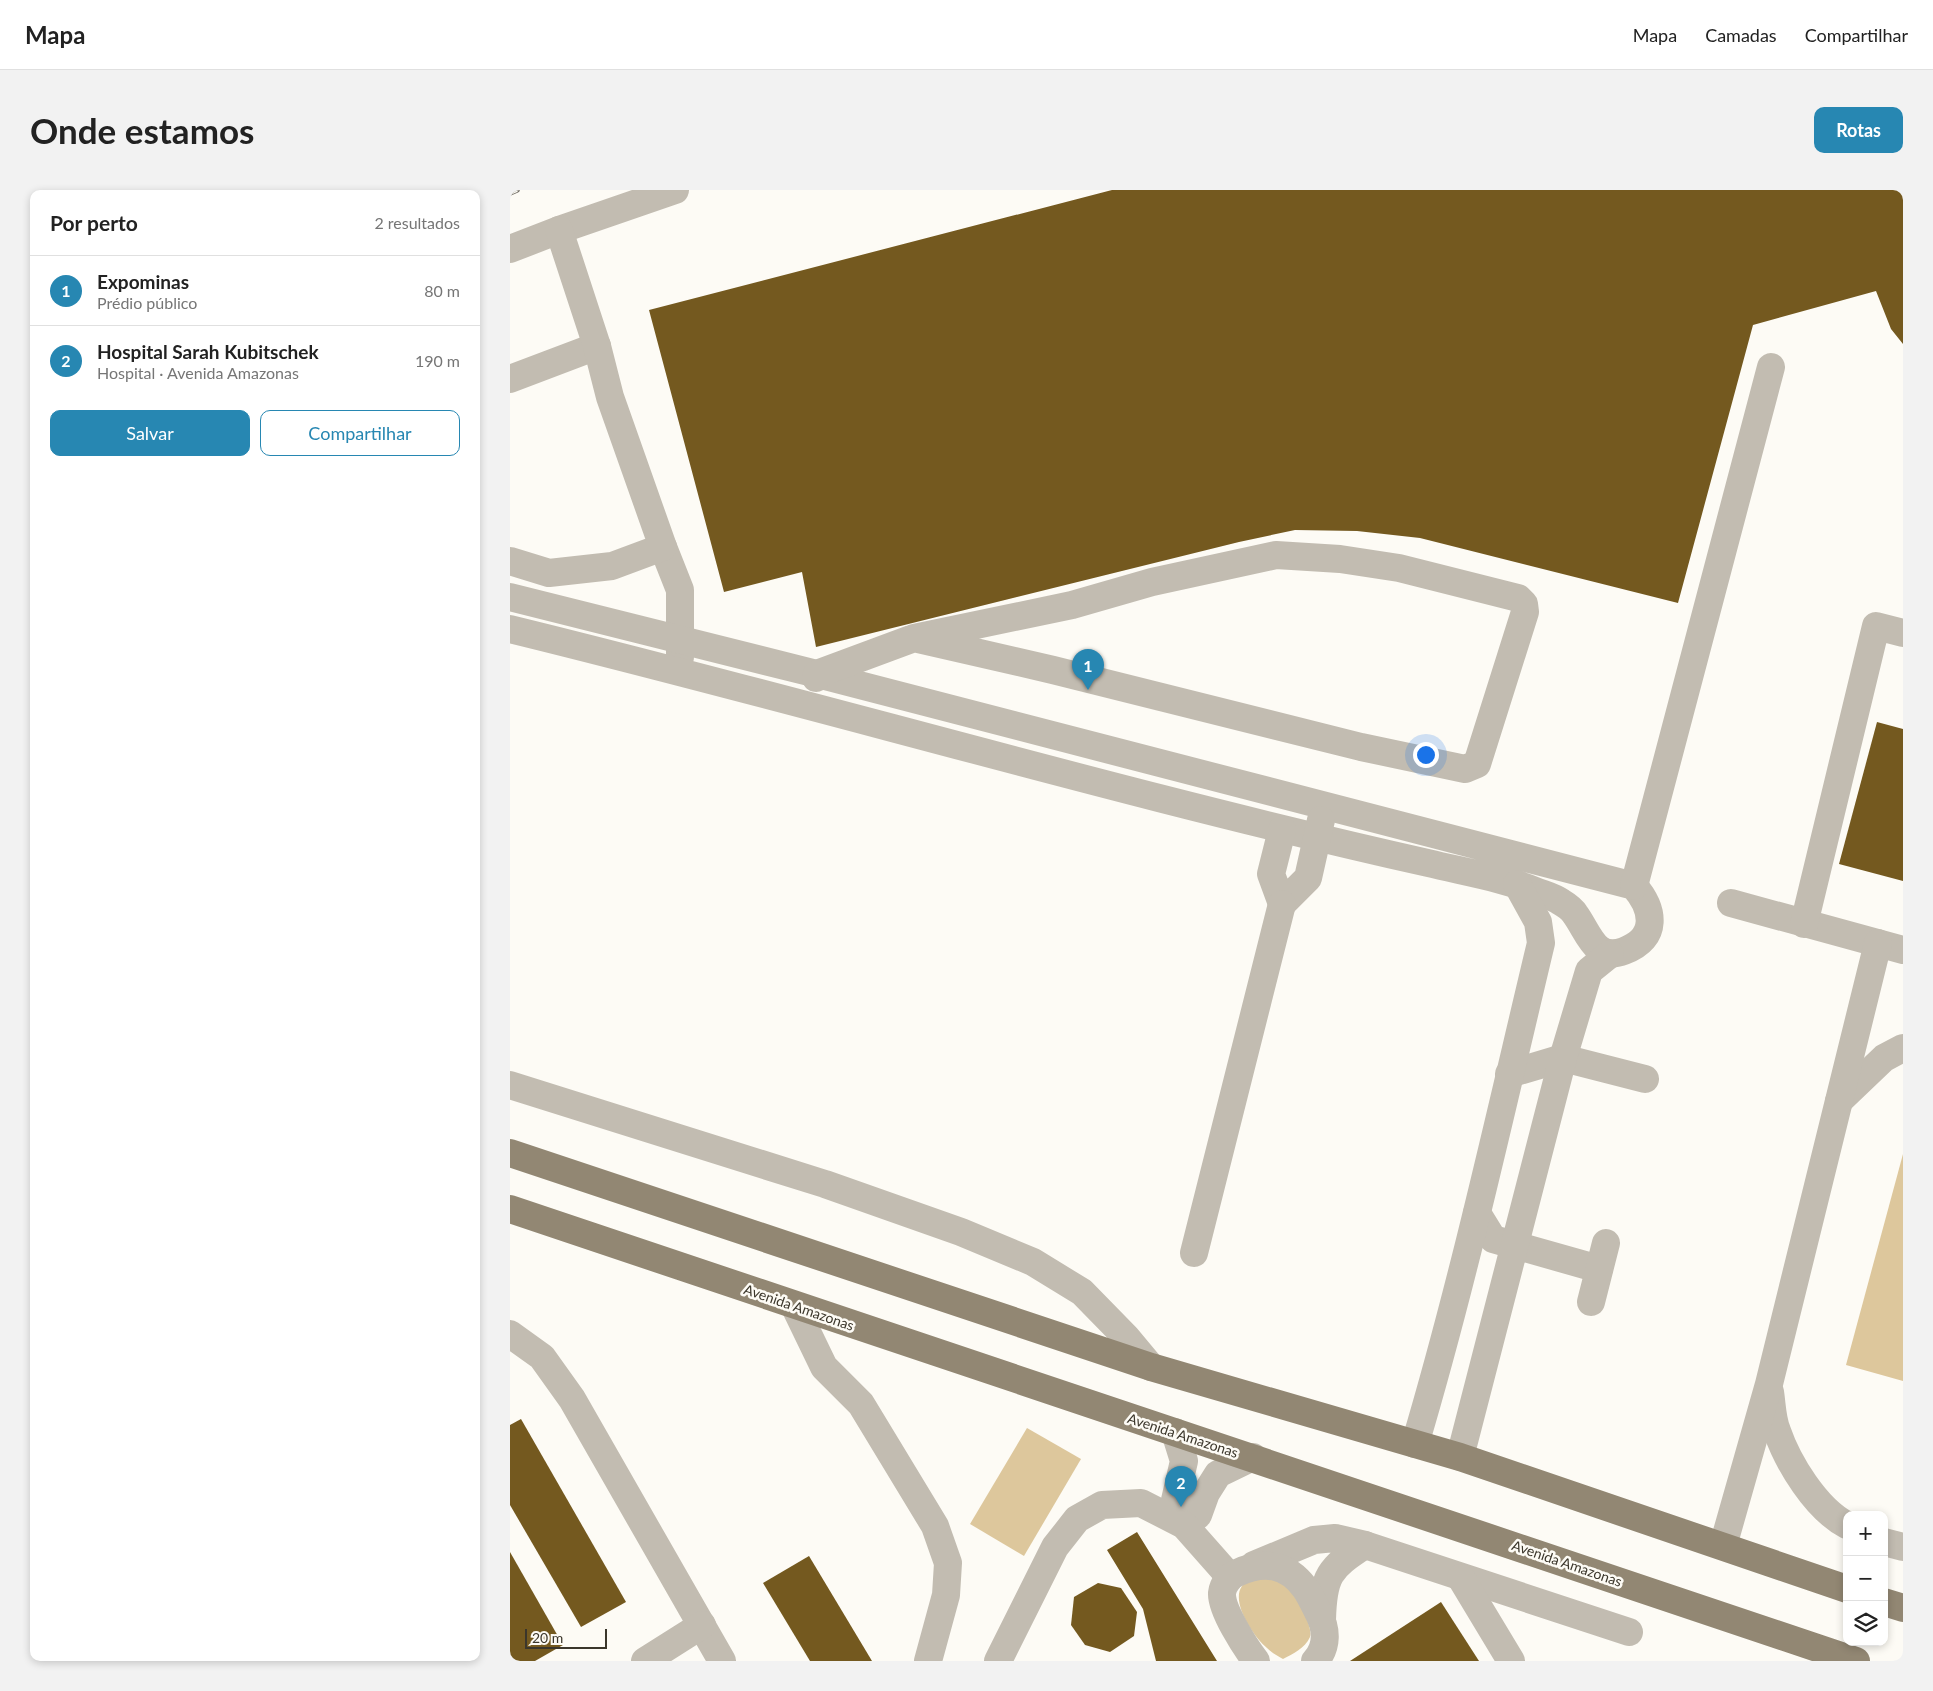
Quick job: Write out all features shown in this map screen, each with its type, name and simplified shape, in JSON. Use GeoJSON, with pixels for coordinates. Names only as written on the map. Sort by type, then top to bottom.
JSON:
{"type":"FeatureCollection","features":[{"type":"Feature","properties":{"kind":"main road"},"geometry":{"type":"LineString","coordinates":[[510,1153],[1151,1366],[1460,1457],[1843,1588]]}},
{"type":"Feature","properties":{"kind":"main road","name":"Avenida Amazonas"},"geometry":{"type":"LineString","coordinates":[[510,1209],[1856,1661]]}},
{"type":"Feature","properties":{"kind":"main road"},"geometry":{"type":"LineString","coordinates":[[1888,1603],[1903,1608]]}},
{"type":"Feature","properties":{"kind":"lane"},"geometry":{"type":"LineString","coordinates":[[510,249],[675,190]]}},
{"type":"Feature","properties":{"kind":"lane"},"geometry":{"type":"LineString","coordinates":[[559,230],[597,346],[610,397],[680,590],[680,671]]}},
{"type":"Feature","properties":{"kind":"lane"},"geometry":{"type":"LineString","coordinates":[[510,379],[597,346]]}},
{"type":"Feature","properties":{"kind":"lane"},"geometry":{"type":"LineString","coordinates":[[1634,886],[1771,367]]}},
{"type":"Feature","properties":{"kind":"lane"},"geometry":{"type":"LineString","coordinates":[[510,561],[548,573],[612,566],[663,547]]}},
{"type":"Feature","properties":{"kind":"lane"},"geometry":{"type":"LineString","coordinates":[[817,674],[914,638],[1072,605],[1152,582],[1276,555],[1340,559],[1399,568],[1518,598],[1524,604],[1525,612],[1477,764],[1465,769],[1361,748],[1072,674],[914,638]]}},
{"type":"Feature","properties":{"kind":"lane"},"geometry":{"type":"LineString","coordinates":[[510,597],[817,674],[1634,886],[1649,908],[1649,931],[1640,943],[1625,951],[1610,954],[1589,971],[1562,1058],[1460,1457]]}},
{"type":"Feature","properties":{"kind":"lane"},"geometry":{"type":"LineString","coordinates":[[1804,924],[1876,626],[1903,632]]}},
{"type":"Feature","properties":{"kind":"lane"},"geometry":{"type":"LineString","coordinates":[[510,629],[680,671],[1282,830],[1517,884],[1558,900],[1573,911],[1593,943],[1600,950],[1610,954]]}},
{"type":"Feature","properties":{"kind":"lane"},"geometry":{"type":"LineString","coordinates":[[813,706],[817,674]]}},
{"type":"Feature","properties":{"kind":"lane"},"geometry":{"type":"LineString","coordinates":[[1194,1253],[1282,904],[1308,878],[1324,806]]}},
{"type":"Feature","properties":{"kind":"lane"},"geometry":{"type":"LineString","coordinates":[[1282,830],[1271,874],[1282,904]]}},
{"type":"Feature","properties":{"kind":"lane"},"geometry":{"type":"LineString","coordinates":[[1415,1444],[1476,1213],[1541,942],[1538,922],[1517,884]]}},
{"type":"Feature","properties":{"kind":"lane"},"geometry":{"type":"LineString","coordinates":[[1723,1546],[1769,1384],[1839,1102],[1890,946],[1731,903]]}},
{"type":"Feature","properties":{"kind":"lane"},"geometry":{"type":"LineString","coordinates":[[1839,1102],[1884,1058],[1903,1048]]}},
{"type":"Feature","properties":{"kind":"lane"},"geometry":{"type":"LineString","coordinates":[[1509,1074],[1562,1058],[1647,1078]]}},
{"type":"Feature","properties":{"kind":"lane"},"geometry":{"type":"LineString","coordinates":[[510,1085],[826,1184],[960,1232],[1033,1262],[1082,1292],[1151,1366]]}},
{"type":"Feature","properties":{"kind":"lane"},"geometry":{"type":"LineString","coordinates":[[1476,1213],[1493,1239],[1599,1269]]}},
{"type":"Feature","properties":{"kind":"lane"},"geometry":{"type":"LineString","coordinates":[[1591,1302],[1606,1243]]}},
{"type":"Feature","properties":{"kind":"lane"},"geometry":{"type":"LineString","coordinates":[[794,1305],[824,1367],[861,1404],[934,1526],[948,1563],[946,1594],[928,1661]]}},
{"type":"Feature","properties":{"kind":"lane"},"geometry":{"type":"LineString","coordinates":[[510,1334],[542,1357],[572,1399],[722,1661]]}},
{"type":"Feature","properties":{"kind":"lane"},"geometry":{"type":"LineString","coordinates":[[1769,1384],[1776,1430],[1800,1479],[1836,1519],[1843,1523]]}},
{"type":"Feature","properties":{"kind":"lane"},"geometry":{"type":"LineString","coordinates":[[1175,1432],[1184,1461],[1173,1509],[1184,1524],[1239,1572]]}},
{"type":"Feature","properties":{"kind":"lane"},"geometry":{"type":"LineString","coordinates":[[1184,1524],[1198,1515],[1206,1494],[1218,1474],[1253,1457]]}},
{"type":"Feature","properties":{"kind":"lane"},"geometry":{"type":"LineString","coordinates":[[998,1661],[1055,1547],[1077,1519],[1102,1505],[1141,1503],[1184,1524]]}},
{"type":"Feature","properties":{"kind":"lane"},"geometry":{"type":"LineString","coordinates":[[1256,1661],[1229,1618],[1222,1593],[1239,1572],[1314,1540],[1335,1538],[1365,1545],[1628,1632]]}},
{"type":"Feature","properties":{"kind":"lane"},"geometry":{"type":"LineString","coordinates":[[1888,1543],[1903,1548]]}},
{"type":"Feature","properties":{"kind":"lane"},"geometry":{"type":"LineString","coordinates":[[1314,1661],[1321,1654],[1325,1641],[1322,1620],[1323,1593],[1329,1577],[1339,1562],[1365,1545]]}},
{"type":"Feature","properties":{"kind":"lane"},"geometry":{"type":"LineString","coordinates":[[1239,1572],[1272,1565],[1287,1572],[1305,1588],[1322,1620]]}},
{"type":"Feature","properties":{"kind":"lane"},"geometry":{"type":"LineString","coordinates":[[1461,1578],[1511,1661]]}},
{"type":"Feature","properties":{"kind":"lane"},"geometry":{"type":"LineString","coordinates":[[645,1661],[702,1624]]}},
{"type":"Feature","properties":{"kind":"shaded area"},"geometry":{"type":"Polygon","coordinates":[[[1903,1154],[1903,1381],[1846,1365],[1903,1154]]]}},
{"type":"Feature","properties":{"kind":"shaded area"},"geometry":{"type":"Polygon","coordinates":[[[1027,1428],[1081,1459],[1024,1556],[970,1524],[1027,1428]]]}},
{"type":"Feature","properties":{"kind":"shaded area"},"geometry":{"type":"Polygon","coordinates":[[[1253,1579],[1275,1579],[1286,1584],[1301,1606],[1309,1624],[1310,1637],[1308,1641],[1295,1653],[1283,1659],[1260,1642],[1242,1612],[1239,1592],[1244,1584],[1253,1579]]]}},
{"type":"Feature","properties":{"kind":"building"},"geometry":{"type":"Polygon","coordinates":[[[1112,190],[1903,190],[1903,344],[1891,329],[1876,291],[1753,325],[1678,603],[1420,538],[1357,531],[1295,530],[1239,542],[816,647],[802,572],[724,592],[649,310],[1112,190]]]}},
{"type":"Feature","properties":{"kind":"building"},"geometry":{"type":"Polygon","coordinates":[[[1877,722],[1903,729],[1903,881],[1839,864],[1877,722]]]}},
{"type":"Feature","properties":{"kind":"building"},"geometry":{"type":"Polygon","coordinates":[[[521,1419],[626,1602],[581,1627],[510,1505],[510,1425],[521,1419]]]}},
{"type":"Feature","properties":{"kind":"building"},"geometry":{"type":"Polygon","coordinates":[[[1137,1532],[1217,1661],[1156,1661],[1143,1609],[1107,1550],[1137,1532]]]}},
{"type":"Feature","properties":{"kind":"building"},"geometry":{"type":"Polygon","coordinates":[[[510,1552],[563,1645],[535,1661],[512,1661],[510,1658],[510,1552]]]}},
{"type":"Feature","properties":{"kind":"building"},"geometry":{"type":"Polygon","coordinates":[[[809,1556],[872,1661],[810,1661],[763,1583],[809,1556]]]}},
{"type":"Feature","properties":{"kind":"building"},"geometry":{"type":"Polygon","coordinates":[[[1098,1583],[1121,1588],[1137,1612],[1134,1636],[1110,1652],[1085,1645],[1071,1625],[1074,1597],[1098,1583]]]}},
{"type":"Feature","properties":{"kind":"building"},"geometry":{"type":"Polygon","coordinates":[[[1441,1602],[1479,1661],[1350,1661],[1441,1602]]]}},
{"type":"Feature","properties":{"kind":"railway"},"geometry":{"type":"LineString","coordinates":[[510,193],[517,190]]}},
{"type":"Feature","properties":{"kind":"place","name":"Expominas"},"geometry":{"type":"Point","coordinates":[1088,690]}},
{"type":"Feature","properties":{"kind":"place","name":"Hospital Sarah Kubitschek"},"geometry":{"type":"Point","coordinates":[1181,1507]}}]}
